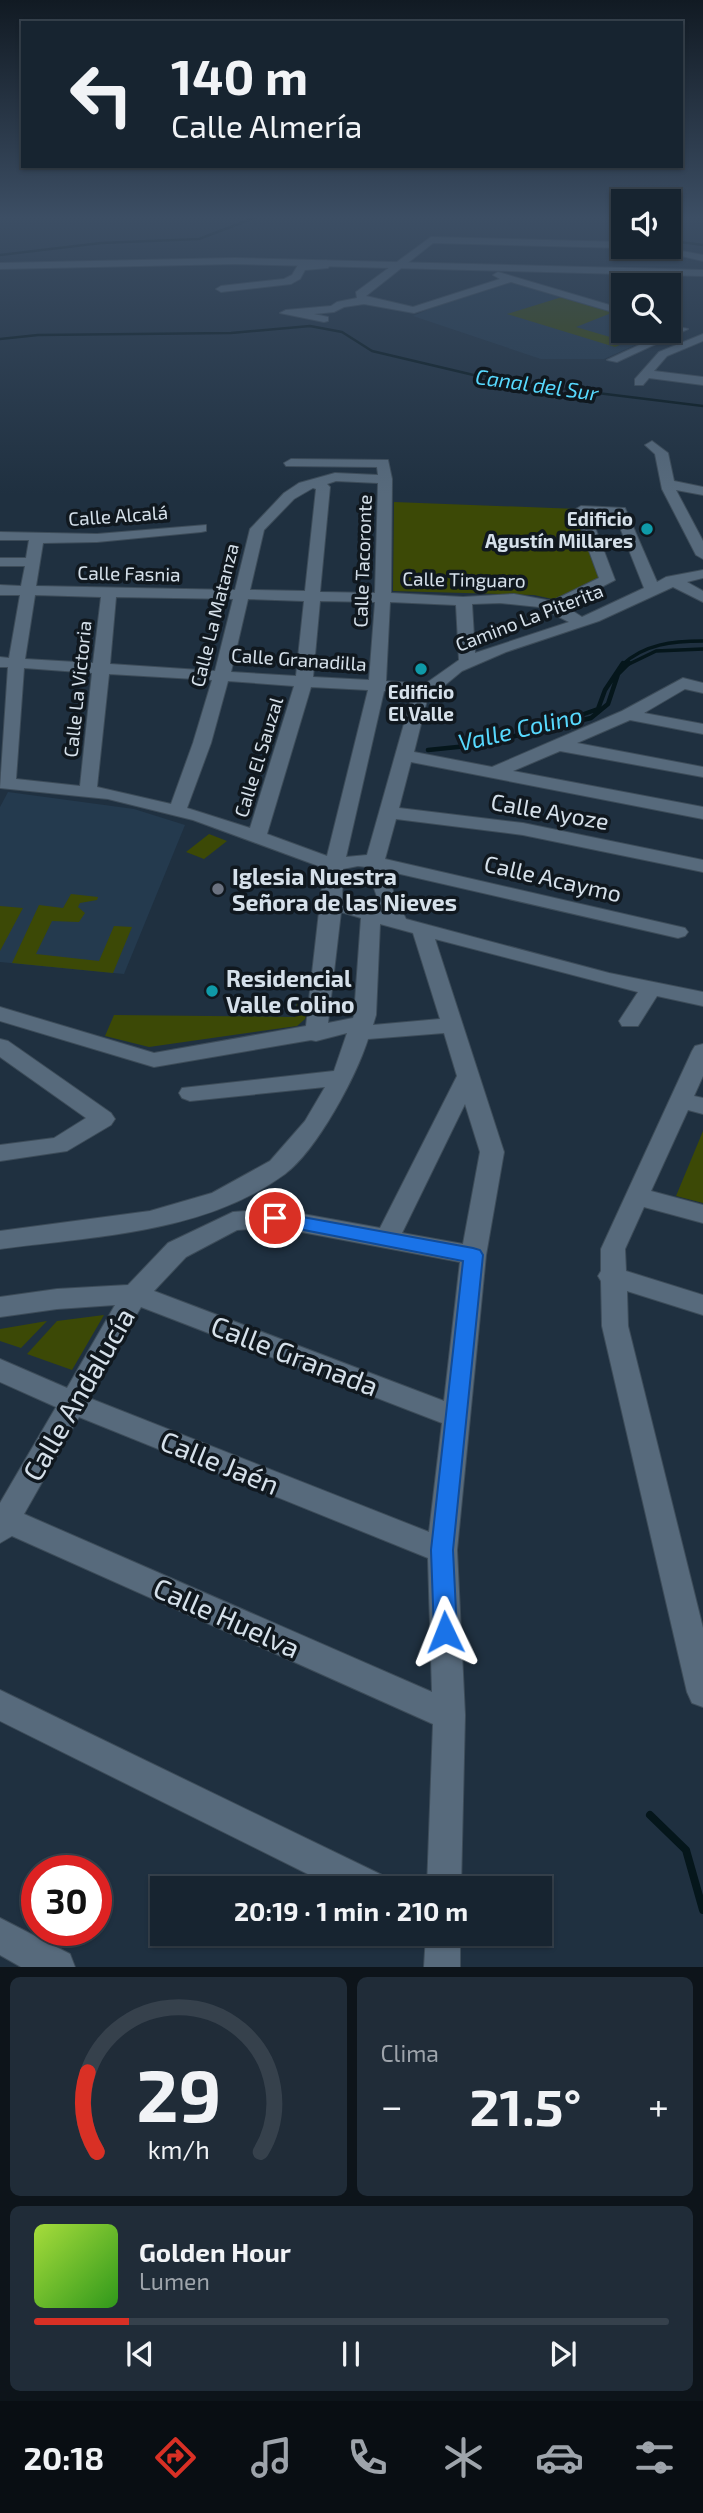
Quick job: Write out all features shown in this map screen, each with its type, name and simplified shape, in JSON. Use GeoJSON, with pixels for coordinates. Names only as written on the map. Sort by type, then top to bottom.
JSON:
{"type":"FeatureCollection","features":[{"type":"Feature","properties":{"kind":"street"},"geometry":{"type":"LineString","coordinates":[[324,310],[286,313],[324,319]]}},
{"type":"Feature","properties":{"kind":"street"},"geometry":{"type":"LineString","coordinates":[[614,360],[682,329],[703,336]]}},
{"type":"Feature","properties":{"kind":"street"},"geometry":{"type":"LineString","coordinates":[[703,336],[663,354],[643,378],[703,382]]}},
{"type":"Feature","properties":{"kind":"street"},"geometry":{"type":"LineString","coordinates":[[652,445],[661,453],[668,484],[703,555]]}},
{"type":"Feature","properties":{"kind":"street"},"geometry":{"type":"LineString","coordinates":[[291,463],[384,471]]}},
{"type":"Feature","properties":{"kind":"street","name":"Calle La Matanza"},"geometry":{"type":"LineString","coordinates":[[177,811],[202,743],[222,675],[257,529],[289,496],[304,486],[316,484],[322,479],[384,471]]}},
{"type":"Feature","properties":{"kind":"street","name":"Calle Tacoronte"},"geometry":{"type":"LineString","coordinates":[[334,866],[377,686],[383,597],[384,471]]}},
{"type":"Feature","properties":{"kind":"street","name":"Calle El Sauzal"},"geometry":{"type":"LineString","coordinates":[[256,838],[304,681],[323,487],[316,484]]}},
{"type":"Feature","properties":{"kind":"street"},"geometry":{"type":"LineString","coordinates":[[668,484],[703,491]]}},
{"type":"Feature","properties":{"kind":"street"},"geometry":{"type":"LineString","coordinates":[[554,606],[607,580],[581,510],[620,511],[652,588]]}},
{"type":"Feature","properties":{"kind":"street","name":"Calle Alcalá"},"geometry":{"type":"LineString","coordinates":[[0,536],[97,538],[201,528]]}},
{"type":"Feature","properties":{"kind":"street"},"geometry":{"type":"LineString","coordinates":[[37,537],[20,633],[8,662],[3,783],[88,791],[177,811],[334,866],[358,860],[375,862]]}},
{"type":"Feature","properties":{"kind":"street"},"geometry":{"type":"LineString","coordinates":[[0,562],[32,562]]}},
{"type":"Feature","properties":{"kind":"street","name":"Camino La Piterita"},"geometry":{"type":"LineString","coordinates":[[427,689],[467,663],[503,646],[580,622],[671,580],[703,574]]}},
{"type":"Feature","properties":{"kind":"street"},"geometry":{"type":"LineString","coordinates":[[671,580],[703,597]]}},
{"type":"Feature","properties":{"kind":"street","name":"Calle Fasnia"},"geometry":{"type":"LineString","coordinates":[[0,590],[383,597]]}},
{"type":"Feature","properties":{"kind":"street","name":"Calle La Victoria"},"geometry":{"type":"LineString","coordinates":[[88,791],[108,592]]}},
{"type":"Feature","properties":{"kind":"street","name":"Calle Tinguaro"},"geometry":{"type":"LineString","coordinates":[[383,597],[455,599],[464,602],[471,599],[531,600],[554,606],[580,622]]}},
{"type":"Feature","properties":{"kind":"street"},"geometry":{"type":"LineString","coordinates":[[464,602],[467,663]]}},
{"type":"Feature","properties":{"kind":"street"},"geometry":{"type":"LineString","coordinates":[[0,631],[20,633]]}},
{"type":"Feature","properties":{"kind":"street","name":"Calle Granadilla"},"geometry":{"type":"LineString","coordinates":[[8,662],[427,689]]}},
{"type":"Feature","properties":{"kind":"street"},"geometry":{"type":"LineString","coordinates":[[493,773],[628,715],[682,683],[703,688]]}},
{"type":"Feature","properties":{"kind":"street"},"geometry":{"type":"LineString","coordinates":[[395,922],[375,862],[419,699],[427,689]]}},
{"type":"Feature","properties":{"kind":"street"},"geometry":{"type":"LineString","coordinates":[[628,715],[703,729]]}},
{"type":"Feature","properties":{"kind":"street"},"geometry":{"type":"LineString","coordinates":[[558,745],[703,772]]}},
{"type":"Feature","properties":{"kind":"street"},"geometry":{"type":"LineString","coordinates":[[403,755],[703,813]]}},
{"type":"Feature","properties":{"kind":"street","name":"Calle Ayoze"},"geometry":{"type":"LineString","coordinates":[[388,812],[523,829],[703,866]]}},
{"type":"Feature","properties":{"kind":"street","name":"Calle Acaymo"},"geometry":{"type":"LineString","coordinates":[[375,862],[678,933]]}},
{"type":"Feature","properties":{"kind":"street"},"geometry":{"type":"LineString","coordinates":[[316,1034],[334,866]]}},
{"type":"Feature","properties":{"kind":"street"},"geometry":{"type":"LineString","coordinates":[[0,1240],[150,1220],[220,1199],[278,1167],[314,1126],[341,1078],[365,1015],[372,914],[385,897]]}},
{"type":"Feature","properties":{"kind":"street"},"geometry":{"type":"LineString","coordinates":[[332,903],[617,981],[703,1012]]}},
{"type":"Feature","properties":{"kind":"street"},"geometry":{"type":"LineString","coordinates":[[369,944],[375,940],[381,923],[395,922]]}},
{"type":"Feature","properties":{"kind":"street"},"geometry":{"type":"LineString","coordinates":[[422,929],[492,1152],[473,1255],[442,1550],[449,1715],[444,1876]]}},
{"type":"Feature","properties":{"kind":"street"},"geometry":{"type":"LineString","coordinates":[[617,981],[703,999]]}},
{"type":"Feature","properties":{"kind":"street"},"geometry":{"type":"LineString","coordinates":[[630,1021],[648,993]]}},
{"type":"Feature","properties":{"kind":"street"},"geometry":{"type":"LineString","coordinates":[[0,1014],[154,1060],[316,1034],[346,1040],[453,1025]]}},
{"type":"Feature","properties":{"kind":"street"},"geometry":{"type":"LineString","coordinates":[[0,1046],[103,1119],[59,1146],[0,1153]]}},
{"type":"Feature","properties":{"kind":"street"},"geometry":{"type":"LineString","coordinates":[[703,1051],[692,1103],[637,1196],[613,1249],[611,1276],[615,1326],[703,1692]]}},
{"type":"Feature","properties":{"kind":"street"},"geometry":{"type":"LineString","coordinates":[[387,1238],[468,1076]]}},
{"type":"Feature","properties":{"kind":"street"},"geometry":{"type":"LineString","coordinates":[[190,1093],[341,1078]]}},
{"type":"Feature","properties":{"kind":"street"},"geometry":{"type":"LineString","coordinates":[[637,1196],[703,1214]]}},
{"type":"Feature","properties":{"kind":"street","name":"Calle Andalucía"},"geometry":{"type":"LineString","coordinates":[[2,1522],[75,1404],[135,1294],[177,1250],[233,1221],[275,1218],[473,1255]]}},
{"type":"Feature","properties":{"kind":"street"},"geometry":{"type":"LineString","coordinates":[[611,1276],[703,1305]]}},
{"type":"Feature","properties":{"kind":"street"},"geometry":{"type":"LineString","coordinates":[[0,1307],[57,1299],[135,1294]]}},
{"type":"Feature","properties":{"kind":"street","name":"Calle Granada"},"geometry":{"type":"LineString","coordinates":[[135,1294],[454,1416]]}},
{"type":"Feature","properties":{"kind":"street","name":"Calle Jaén"},"geometry":{"type":"LineString","coordinates":[[0,1370],[75,1404],[442,1550]]}},
{"type":"Feature","properties":{"kind":"street","name":"Calle Huelva"},"geometry":{"type":"LineString","coordinates":[[2,1522],[449,1715]]}},
{"type":"Feature","properties":{"kind":"street"},"geometry":{"type":"LineString","coordinates":[[0,1705],[348,1876]]}},
{"type":"Feature","properties":{"kind":"street"},"geometry":{"type":"LineString","coordinates":[[0,1936],[57,1967]]}},
{"type":"Feature","properties":{"kind":"street"},"geometry":{"type":"LineString","coordinates":[[442,1967],[443,1946]]}},
{"type":"Feature","properties":{"kind":"shaded area"},"geometry":{"type":"Polygon","coordinates":[[[428,310],[605,310],[611,311],[611,343],[639,343],[604,359],[541,359],[413,316],[428,310]]]}},
{"type":"Feature","properties":{"kind":"shaded area"},"geometry":{"type":"Polygon","coordinates":[[[8,792],[134,809],[185,825],[124,974],[0,962],[0,807],[8,792]]]}},
{"type":"Feature","properties":{"kind":"green space"},"geometry":{"type":"Polygon","coordinates":[[[521,310],[611,311],[576,327],[611,337],[611,343],[625,343],[615,347],[507,314],[521,310]]]}},
{"type":"Feature","properties":{"kind":"green space"},"geometry":{"type":"Polygon","coordinates":[[[394,502],[578,509],[603,580],[557,600],[534,595],[393,591],[394,502]]]}},
{"type":"Feature","properties":{"kind":"green space"},"geometry":{"type":"Polygon","coordinates":[[[209,834],[227,841],[204,859],[186,852],[209,834]]]}},
{"type":"Feature","properties":{"kind":"green space"},"geometry":{"type":"Polygon","coordinates":[[[71,894],[98,897],[97,900],[80,903],[78,907],[85,913],[79,922],[52,921],[36,954],[99,961],[114,926],[132,927],[113,973],[12,963],[39,905],[63,908],[71,894]]]}},
{"type":"Feature","properties":{"kind":"green space"},"geometry":{"type":"Polygon","coordinates":[[[0,906],[23,908],[0,951],[0,906]]]}},
{"type":"Feature","properties":{"kind":"green space"},"geometry":{"type":"Polygon","coordinates":[[[297,1002],[310,1004],[305,1019],[297,1026],[149,1047],[105,1036],[114,1015],[295,1017],[297,1002]]]}},
{"type":"Feature","properties":{"kind":"green space"},"geometry":{"type":"Polygon","coordinates":[[[703,1131],[703,1203],[676,1196],[703,1131]]]}},
{"type":"Feature","properties":{"kind":"green space"},"geometry":{"type":"Polygon","coordinates":[[[104,1315],[72,1370],[27,1354],[57,1321],[104,1315]]]}},
{"type":"Feature","properties":{"kind":"green space"},"geometry":{"type":"Polygon","coordinates":[[[47,1321],[21,1348],[0,1341],[0,1329],[47,1321]]]}},
{"type":"Feature","properties":{"kind":"waterway","name":"Canal del Sur"},"geometry":{"type":"LineString","coordinates":[[0,339],[38,335],[231,333],[310,326],[342,332],[372,351],[499,381],[703,406]]}},
{"type":"Feature","properties":{"kind":"waterway","name":"Valle Colino"},"geometry":{"type":"LineString","coordinates":[[622,665],[649,648],[703,641]]}},
{"type":"Feature","properties":{"kind":"waterway"},"geometry":{"type":"LineString","coordinates":[[627,665],[656,651],[703,649]]}},
{"type":"Feature","properties":{"kind":"waterway","name":"Valle Colino"},"geometry":{"type":"LineString","coordinates":[[553,725],[598,709],[605,690],[623,663]]}},
{"type":"Feature","properties":{"kind":"waterway","name":"Valle Colino"},"geometry":{"type":"LineString","coordinates":[[428,750],[477,745],[591,718],[608,704],[618,674],[627,665]]}},
{"type":"Feature","properties":{"kind":"waterway"},"geometry":{"type":"LineString","coordinates":[[650,1815],[686,1850],[703,1910]]}},
{"type":"Feature","properties":{"kind":"place","name":"Edificio Agustín Millares"},"geometry":{"type":"Point","coordinates":[647,529]}},
{"type":"Feature","properties":{"kind":"place","name":"Edificio El Valle"},"geometry":{"type":"Point","coordinates":[421,669]}},
{"type":"Feature","properties":{"kind":"place","name":"Iglesia Nuestra Señora de las Nieves"},"geometry":{"type":"Point","coordinates":[218,889]}},
{"type":"Feature","properties":{"kind":"place","name":"Residencial Valle Colino"},"geometry":{"type":"Point","coordinates":[212,991]}},
{"type":"Feature","properties":{"kind":"route"},"geometry":{"type":"LineString","coordinates":[[275,1218],[473,1255],[442,1550],[445,1632]]}}]}
